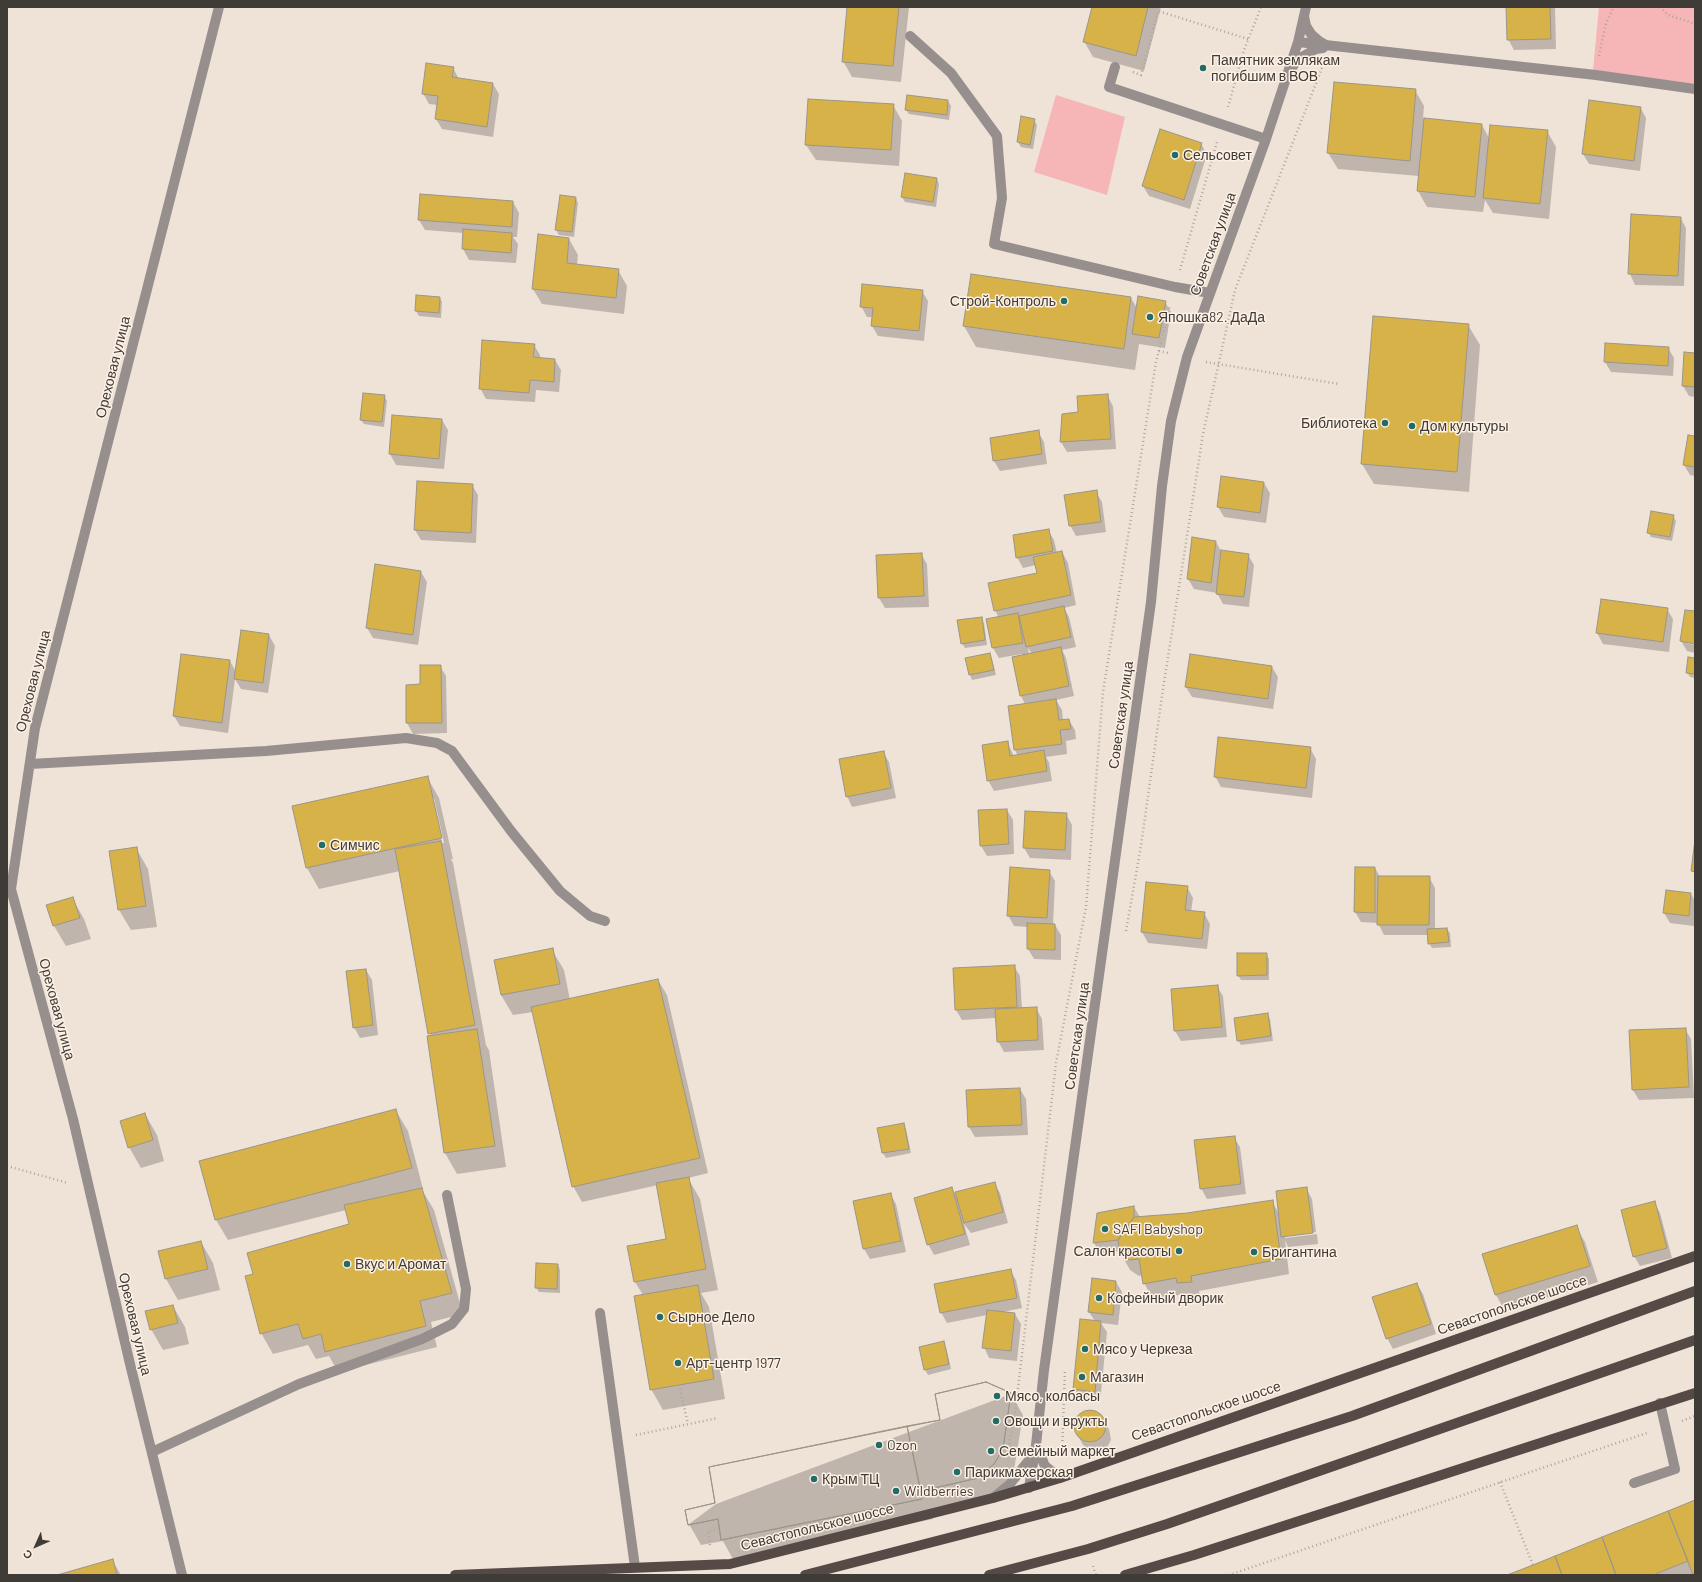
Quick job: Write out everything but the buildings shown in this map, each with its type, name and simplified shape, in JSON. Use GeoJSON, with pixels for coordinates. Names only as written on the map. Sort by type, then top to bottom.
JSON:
{"type":"FeatureCollection","features":[{"type":"Feature","properties":{"kind":"main road","name":"Севастопольское шоссе"},"geometry":{"type":"LineString","coordinates":[[455,1575],[730,1564],[993,1498],[1060,1478],[1695,1256]]}},
{"type":"Feature","properties":{"kind":"main road"},"geometry":{"type":"LineString","coordinates":[[805,1575],[1076,1505],[1352,1416],[1695,1291]]}},
{"type":"Feature","properties":{"kind":"main road"},"geometry":{"type":"LineString","coordinates":[[989,1575],[1088,1549],[1167,1524],[1695,1340]]}},
{"type":"Feature","properties":{"kind":"main road"},"geometry":{"type":"LineString","coordinates":[[1125,1575],[1194,1555],[1660,1403],[1695,1393]]}},
{"type":"Feature","properties":{"kind":"street","name":"Ореховая улица"},"geometry":{"type":"LineString","coordinates":[[181,1575],[180,1564],[73,1120],[9,889],[37,720],[219,7]]}},
{"type":"Feature","properties":{"kind":"street"},"geometry":{"type":"LineString","coordinates":[[1305,11],[1306,26],[1319,41],[1330,47]]}},
{"type":"Feature","properties":{"kind":"street","name":"Советская улица"},"geometry":{"type":"LineString","coordinates":[[1029,1488],[1036,1445],[1044,1370],[1151,602],[1162,486],[1172,421],[1187,357],[1266,139],[1298,42],[1305,11]]}},
{"type":"Feature","properties":{"kind":"street"},"geometry":{"type":"LineString","coordinates":[[910,36],[951,73],[997,136],[1002,198],[994,244],[1175,287],[1210,293]]}},
{"type":"Feature","properties":{"kind":"street"},"geometry":{"type":"LineString","coordinates":[[1298,42],[1330,47],[1596,75],[1695,89]]}},
{"type":"Feature","properties":{"kind":"street"},"geometry":{"type":"LineString","coordinates":[[1286,76],[1298,59],[1316,48],[1330,47]]}},
{"type":"Feature","properties":{"kind":"street"},"geometry":{"type":"LineString","coordinates":[[1115,67],[1109,86],[1266,139]]}},
{"type":"Feature","properties":{"kind":"street"},"geometry":{"type":"LineString","coordinates":[[30,764],[266,751],[406,738],[437,744],[452,751],[511,831],[560,891],[590,916],[605,921]]}},
{"type":"Feature","properties":{"kind":"street"},"geometry":{"type":"LineString","coordinates":[[152,1452],[299,1384],[422,1339],[452,1324],[464,1309],[466,1289],[447,1195]]}},
{"type":"Feature","properties":{"kind":"street"},"geometry":{"type":"LineString","coordinates":[[600,1313],[635,1567]]}},
{"type":"Feature","properties":{"kind":"street"},"geometry":{"type":"LineString","coordinates":[[1634,1483],[1675,1469],[1664,1428],[1660,1403]]}},
{"type":"Feature","properties":{"kind":"street"},"geometry":{"type":"LineString","coordinates":[[1036,1445],[1045,1466],[1060,1478]]}},
{"type":"Feature","properties":{"kind":"street"},"geometry":{"type":"LineString","coordinates":[[993,1498],[1010,1484],[1020,1472],[1029,1460],[1036,1445]]}},
{"type":"Feature","properties":{"kind":"street"},"geometry":{"type":"LineString","coordinates":[[180,1564],[187,1575]]}},
{"type":"Feature","properties":{"kind":"path"},"geometry":{"type":"LineString","coordinates":[[1006,1462],[1015,1413],[1056,1063],[1086,907],[1103,692],[1156,362],[1175,287],[1248,39],[1261,7]]}},
{"type":"Feature","properties":{"kind":"path"},"geometry":{"type":"LineString","coordinates":[[1596,75],[1606,23],[1614,7]]}},
{"type":"Feature","properties":{"kind":"path"},"geometry":{"type":"LineString","coordinates":[[1660,7],[1668,15],[1695,24]]}},
{"type":"Feature","properties":{"kind":"path"},"geometry":{"type":"LineString","coordinates":[[1115,67],[1141,74],[1158,11],[1248,39]]}},
{"type":"Feature","properties":{"kind":"path"},"geometry":{"type":"LineString","coordinates":[[1125,938],[1141,846],[1163,689],[1203,434],[1235,290],[1330,47]]}},
{"type":"Feature","properties":{"kind":"path"},"geometry":{"type":"LineString","coordinates":[[1218,364],[1339,384]]}},
{"type":"Feature","properties":{"kind":"path"},"geometry":{"type":"LineString","coordinates":[[7,1166],[89,1188]]}},
{"type":"Feature","properties":{"kind":"path"},"geometry":{"type":"LineString","coordinates":[[1060,1478],[1065,1368]]}},
{"type":"Feature","properties":{"kind":"path"},"geometry":{"type":"LineString","coordinates":[[679,1385],[688,1424]]}},
{"type":"Feature","properties":{"kind":"path"},"geometry":{"type":"LineString","coordinates":[[1229,1575],[1500,1482],[1664,1428],[1695,1416]]}},
{"type":"Feature","properties":{"kind":"path"},"geometry":{"type":"LineString","coordinates":[[618,1438],[718,1418]]}},
{"type":"Feature","properties":{"kind":"path"},"geometry":{"type":"LineString","coordinates":[[1500,1482],[1534,1565]]}},
{"type":"Feature","properties":{"kind":"path"},"geometry":{"type":"LineString","coordinates":[[711,1550],[708,1532],[719,1529]]}},
{"type":"Feature","properties":{"kind":"path"},"geometry":{"type":"LineString","coordinates":[[1088,1549],[1096,1575]]}},
{"type":"Feature","properties":{"kind":"shaded area"},"geometry":{"type":"Polygon","coordinates":[[[1599,7],[1695,7],[1695,84],[1593,70],[1599,7]]]}},
{"type":"Feature","properties":{"kind":"shaded area"},"geometry":{"type":"Polygon","coordinates":[[[1056,95],[1125,117],[1107,195],[1034,172],[1056,95]]]}},
{"type":"Feature","properties":{"kind":"place","name":"Памятник землякам погибшим в ВОВ"},"geometry":{"type":"Point","coordinates":[1203,68]}},
{"type":"Feature","properties":{"kind":"place","name":"Сельсовет"},"geometry":{"type":"Point","coordinates":[1175,155]}},
{"type":"Feature","properties":{"kind":"place","name":"Строй-Контроль"},"geometry":{"type":"Point","coordinates":[1064,301]}},
{"type":"Feature","properties":{"kind":"place","name":"Япошка82. ДаДа"},"geometry":{"type":"Point","coordinates":[1150,317]}},
{"type":"Feature","properties":{"kind":"place","name":"Библиотека"},"geometry":{"type":"Point","coordinates":[1385,423]}},
{"type":"Feature","properties":{"kind":"place","name":"Дом культуры"},"geometry":{"type":"Point","coordinates":[1412,426]}},
{"type":"Feature","properties":{"kind":"place","name":"Симчис"},"geometry":{"type":"Point","coordinates":[322,845]}},
{"type":"Feature","properties":{"kind":"place","name":"SAFI Babyshop"},"geometry":{"type":"Point","coordinates":[1105,1229]}},
{"type":"Feature","properties":{"kind":"place","name":"Салон красоты"},"geometry":{"type":"Point","coordinates":[1179,1251]}},
{"type":"Feature","properties":{"kind":"place","name":"Бригантина"},"geometry":{"type":"Point","coordinates":[1254,1252]}},
{"type":"Feature","properties":{"kind":"place","name":"Вкус и Аромат"},"geometry":{"type":"Point","coordinates":[347,1264]}},
{"type":"Feature","properties":{"kind":"place","name":"Кофейный дворик"},"geometry":{"type":"Point","coordinates":[1099,1298]}},
{"type":"Feature","properties":{"kind":"place","name":"Сырное Дело"},"geometry":{"type":"Point","coordinates":[660,1317]}},
{"type":"Feature","properties":{"kind":"place","name":"Мясо у Черкеза"},"geometry":{"type":"Point","coordinates":[1085,1349]}},
{"type":"Feature","properties":{"kind":"place","name":"Арт-центр 1977"},"geometry":{"type":"Point","coordinates":[678,1363]}},
{"type":"Feature","properties":{"kind":"place","name":"Магазин"},"geometry":{"type":"Point","coordinates":[1082,1377]}},
{"type":"Feature","properties":{"kind":"place","name":"Мясо, колбасы"},"geometry":{"type":"Point","coordinates":[997,1396]}},
{"type":"Feature","properties":{"kind":"place","name":"Овощи и врукты"},"geometry":{"type":"Point","coordinates":[996,1421]}},
{"type":"Feature","properties":{"kind":"place","name":"Ozon"},"geometry":{"type":"Point","coordinates":[879,1445]}},
{"type":"Feature","properties":{"kind":"place","name":"Семейный маркет"},"geometry":{"type":"Point","coordinates":[991,1451]}},
{"type":"Feature","properties":{"kind":"place","name":"Парикмахерская"},"geometry":{"type":"Point","coordinates":[957,1472]}},
{"type":"Feature","properties":{"kind":"place","name":"Крым ТЦ"},"geometry":{"type":"Point","coordinates":[814,1479]}},
{"type":"Feature","properties":{"kind":"place","name":"Wildberries"},"geometry":{"type":"Point","coordinates":[896,1491]}}]}
